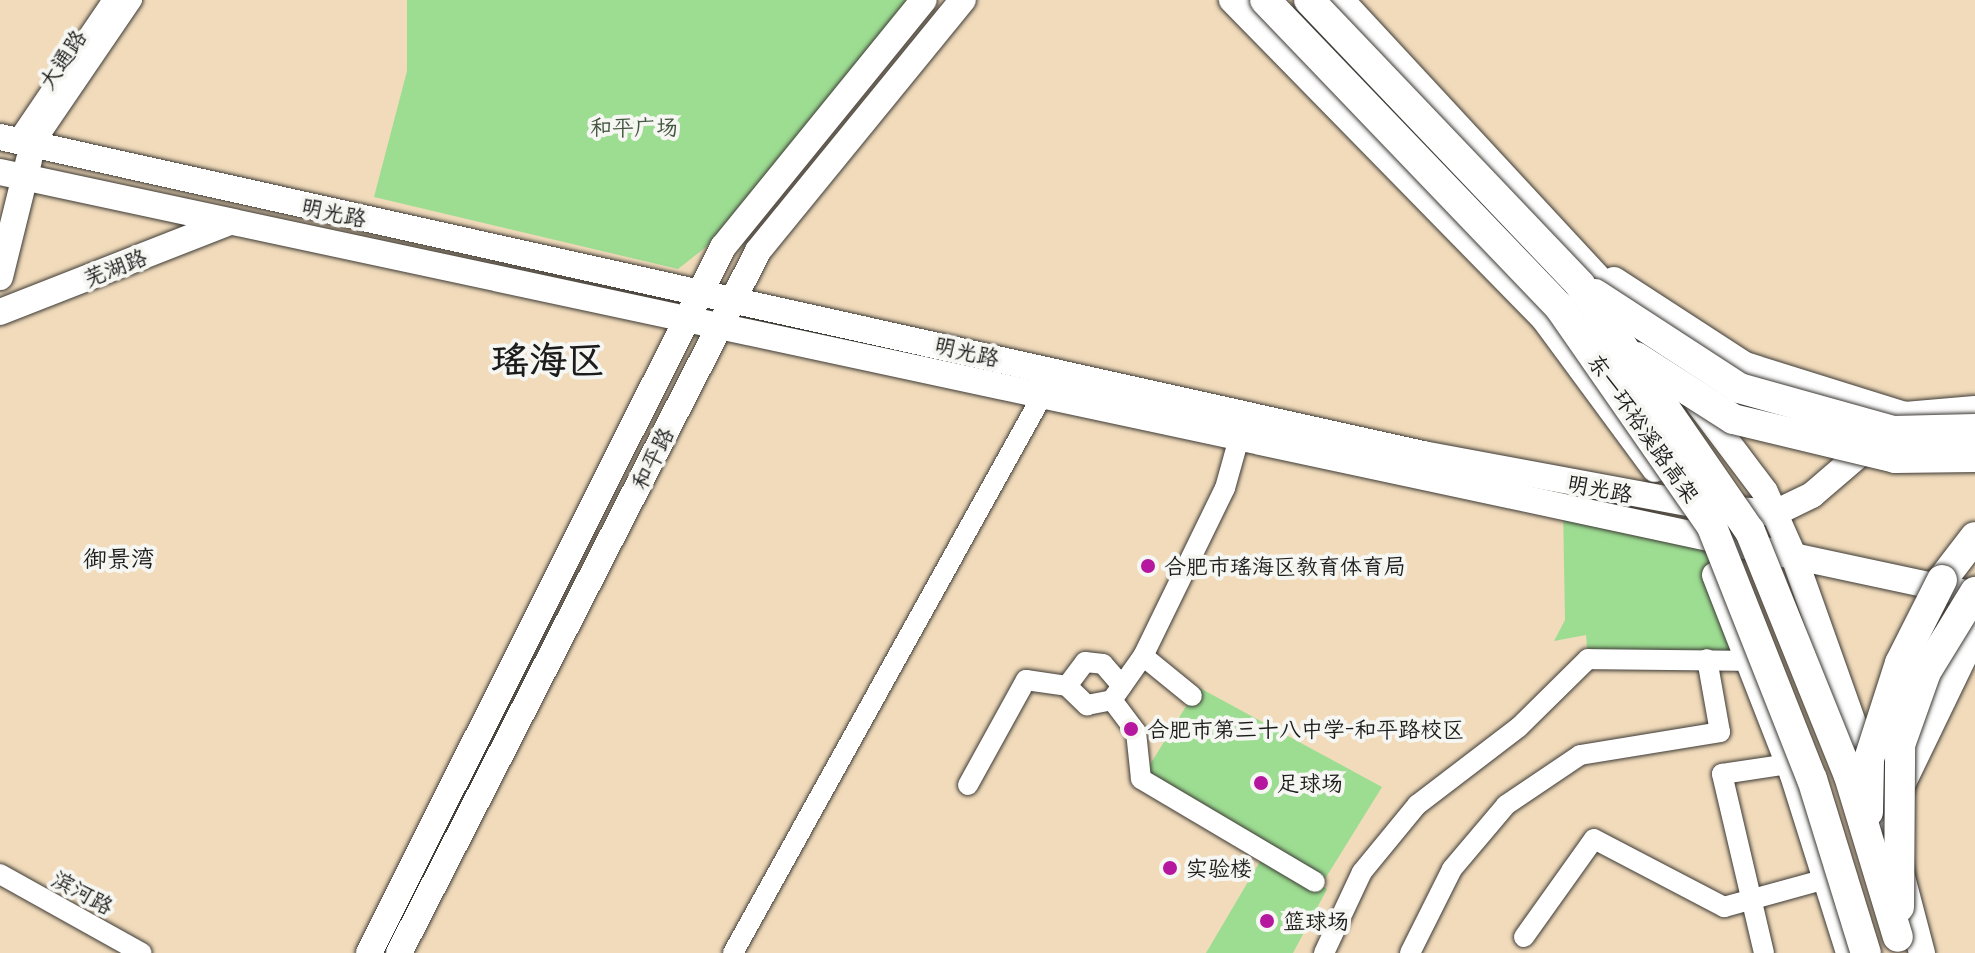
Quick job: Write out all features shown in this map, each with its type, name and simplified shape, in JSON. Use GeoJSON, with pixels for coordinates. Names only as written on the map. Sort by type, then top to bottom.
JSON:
{"type":"FeatureCollection","features":[{"type":"Feature","properties":{"kind":"highway","name":"东一环裕溪路高架"},"geometry":{"type":"LineString","coordinates":[[1265,0],[1560,308],[1712,527],[1812,779],[1860,952]]}},
{"type":"Feature","properties":{"kind":"highway","name":"东一环裕溪路高架"},"geometry":{"type":"LineString","coordinates":[[1309,0],[1589,278],[1750,531],[1849,776],[1908,948]]}},
{"type":"Feature","properties":{"kind":"highway"},"geometry":{"type":"LineString","coordinates":[[1589,278],[1739,388],[1893,431],[1975,429]]}},
{"type":"Feature","properties":{"kind":"highway"},"geometry":{"type":"LineString","coordinates":[[1560,308],[1733,419],[1895,458],[1975,457]]}},
{"type":"Feature","properties":{"kind":"highway"},"geometry":{"type":"LineString","coordinates":[[1860,952],[1869,759],[1900,663],[1942,580],[1975,537]]}},
{"type":"Feature","properties":{"kind":"highway"},"geometry":{"type":"LineString","coordinates":[[1908,948],[1900,745],[1926,672],[1975,593]]}},
{"type":"Feature","properties":{"kind":"main road","name":"和平路"},"geometry":{"type":"LineString","coordinates":[[369,953],[723,247],[924,0]]}},
{"type":"Feature","properties":{"kind":"main road","name":"和平路"},"geometry":{"type":"LineString","coordinates":[[399,953],[758,251],[963,0]]}},
{"type":"Feature","properties":{"kind":"main road"},"geometry":{"type":"LineString","coordinates":[[1232,0],[1545,320],[1679,502],[1700,537],[1789,764],[1826,879],[1860,952]]}},
{"type":"Feature","properties":{"kind":"main road"},"geometry":{"type":"LineString","coordinates":[[1341,0],[1589,278],[1775,513],[1794,557],[1886,816],[1908,948]]}},
{"type":"Feature","properties":{"kind":"main road"},"geometry":{"type":"LineString","coordinates":[[0,277],[16,141]]}},
{"type":"Feature","properties":{"kind":"main road","name":"明光路"},"geometry":{"type":"LineString","coordinates":[[16,141],[1423,454],[1679,502],[1775,513]]}},
{"type":"Feature","properties":{"kind":"main road"},"geometry":{"type":"LineString","coordinates":[[0,206],[11,174]]}},
{"type":"Feature","properties":{"kind":"main road","name":"明光路"},"geometry":{"type":"LineString","coordinates":[[11,174],[1921,585],[1975,593]]}},
{"type":"Feature","properties":{"kind":"main road","name":"芜湖路"},"geometry":{"type":"LineString","coordinates":[[0,312],[230,222]]}},
{"type":"Feature","properties":{"kind":"main road"},"geometry":{"type":"LineString","coordinates":[[1589,278],[1745,365],[1905,415],[1975,409]]}},
{"type":"Feature","properties":{"kind":"main road"},"geometry":{"type":"LineString","coordinates":[[1775,513],[1812,495],[1905,415]]}},
{"type":"Feature","properties":{"kind":"main road"},"geometry":{"type":"LineString","coordinates":[[1886,816],[1975,634]]}},
{"type":"Feature","properties":{"kind":"street","name":"大通路"},"geometry":{"type":"LineString","coordinates":[[16,141],[113,0]]}},
{"type":"Feature","properties":{"kind":"street","name":"大通路"},"geometry":{"type":"LineString","coordinates":[[16,141],[132,0]]}},
{"type":"Feature","properties":{"kind":"street"},"geometry":{"type":"LineString","coordinates":[[733,953],[1042,396]]}},
{"type":"Feature","properties":{"kind":"street"},"geometry":{"type":"LineString","coordinates":[[968,785],[1026,680],[1067,686],[1087,705],[1117,693],[1143,656],[1225,488],[1239,438]]}},
{"type":"Feature","properties":{"kind":"street"},"geometry":{"type":"LineString","coordinates":[[1143,656],[1192,696]]}},
{"type":"Feature","properties":{"kind":"street"},"geometry":{"type":"LineString","coordinates":[[1324,953],[1362,872],[1417,805],[1519,727],[1588,659],[1749,661]]}},
{"type":"Feature","properties":{"kind":"street"},"geometry":{"type":"LineString","coordinates":[[1410,953],[1452,869],[1506,805],[1580,755],[1720,732],[1707,659]]}},
{"type":"Feature","properties":{"kind":"street"},"geometry":{"type":"LineString","coordinates":[[1067,686],[1085,662],[1103,664],[1136,732],[1141,779],[1315,882]]}},
{"type":"Feature","properties":{"kind":"street"},"geometry":{"type":"LineString","coordinates":[[1764,953],[1722,774],[1789,764]]}},
{"type":"Feature","properties":{"kind":"street"},"geometry":{"type":"LineString","coordinates":[[1524,937],[1594,839],[1724,907],[1826,879]]}},
{"type":"Feature","properties":{"kind":"street","name":"滨河路"},"geometry":{"type":"LineString","coordinates":[[0,874],[142,953]]}},
{"type":"Feature","properties":{"kind":"green space","name":"和平广场"},"geometry":{"type":"Polygon","coordinates":[[[407,0],[908,0],[706,247],[678,269],[374,197],[407,71],[407,0]]]}},
{"type":"Feature","properties":{"kind":"green space"},"geometry":{"type":"Polygon","coordinates":[[[1563,507],[1700,537],[1749,661],[1588,659],[1586,635],[1554,641],[1565,620],[1563,507]]]}},
{"type":"Feature","properties":{"kind":"green space","name":"足球场"},"geometry":{"type":"Polygon","coordinates":[[[1198,687],[1382,787],[1325,879],[1141,779],[1198,687]]]}},
{"type":"Feature","properties":{"kind":"green space","name":"篮球场"},"geometry":{"type":"Polygon","coordinates":[[[1265,853],[1327,889],[1293,953],[1206,953],[1265,853]]]}},
{"type":"Feature","properties":{"kind":"place","name":"合肥市瑶海区教育体育局"},"geometry":{"type":"Point","coordinates":[1148,566]}},
{"type":"Feature","properties":{"kind":"place","name":"合肥市第三十八中学-和平路校区"},"geometry":{"type":"Point","coordinates":[1131,729]}},
{"type":"Feature","properties":{"kind":"place","name":"足球场"},"geometry":{"type":"Point","coordinates":[1261,783]}},
{"type":"Feature","properties":{"kind":"place","name":"实验楼"},"geometry":{"type":"Point","coordinates":[1170,868]}},
{"type":"Feature","properties":{"kind":"place","name":"篮球场"},"geometry":{"type":"Point","coordinates":[1267,921]}},
{"type":"Feature","properties":{"kind":"district","name":"瑶海区"},"geometry":{"type":"Point","coordinates":[548,359]}},
{"type":"Feature","properties":{"kind":"district","name":"御景湾"},"geometry":{"type":"Point","coordinates":[119,558]}}]}
